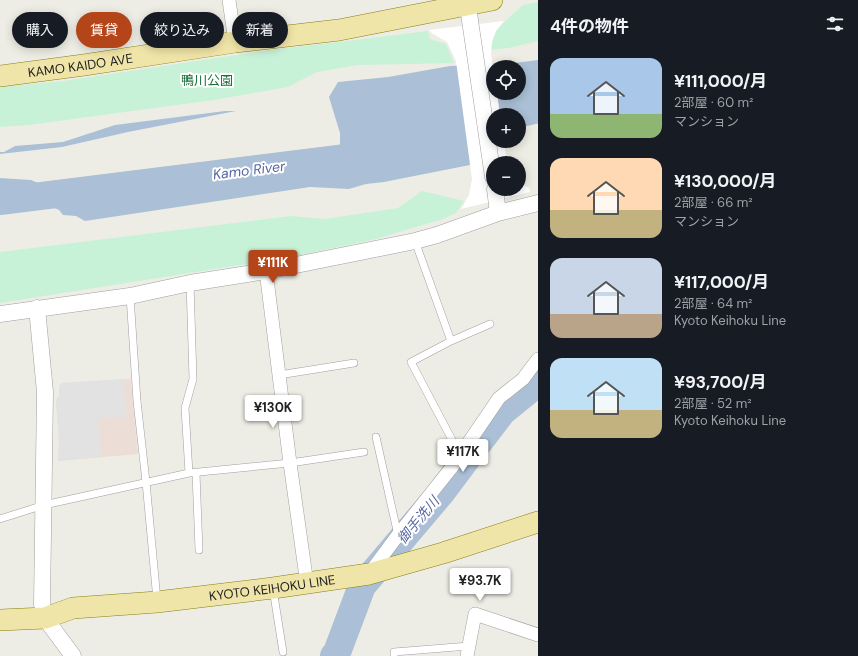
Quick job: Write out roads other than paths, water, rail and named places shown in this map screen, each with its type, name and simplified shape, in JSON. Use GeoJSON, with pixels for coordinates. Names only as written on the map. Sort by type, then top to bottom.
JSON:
{"type":"FeatureCollection","features":[{"type":"Feature","properties":{"kind":"main road","name":"KAMO KAIDO AVE"},"geometry":{"type":"LineString","coordinates":[[288,36],[339,30],[467,2],[492,0]]}},
{"type":"Feature","properties":{"kind":"main road","name":"KAMO KAIDO AVE"},"geometry":{"type":"LineString","coordinates":[[0,76],[232,43]]}},
{"type":"Feature","properties":{"kind":"main road","name":"KYOTO KEIHOKU LINE"},"geometry":{"type":"LineString","coordinates":[[0,620],[45,618],[74,608],[157,602],[307,584],[369,574],[444,553],[538,522]]}},
{"type":"Feature","properties":{"kind":"street"},"geometry":{"type":"LineString","coordinates":[[229,0],[232,18]]}},
{"type":"Feature","properties":{"kind":"street"},"geometry":{"type":"LineString","coordinates":[[467,2],[490,156]]}},
{"type":"Feature","properties":{"kind":"street"},"geometry":{"type":"LineString","coordinates":[[496,196],[498,213]]}},
{"type":"Feature","properties":{"kind":"street"},"geometry":{"type":"LineString","coordinates":[[0,314],[130,296],[190,283],[266,271],[415,241],[437,235],[498,213],[538,203]]}},
{"type":"Feature","properties":{"kind":"street"},"geometry":{"type":"LineString","coordinates":[[266,271],[307,584]]}},
{"type":"Feature","properties":{"kind":"street"},"geometry":{"type":"LineString","coordinates":[[37,308],[45,392],[42,604],[45,618],[73,656]]}},
{"type":"Feature","properties":{"kind":"street"},"geometry":{"type":"LineString","coordinates":[[369,574],[452,467],[499,398],[523,379],[538,359]]}},
{"type":"Feature","properties":{"kind":"street"},"geometry":{"type":"LineString","coordinates":[[468,651],[475,614],[538,635]]}},
{"type":"Feature","properties":{"kind":"lane"},"geometry":{"type":"LineString","coordinates":[[415,241],[451,342]]}},
{"type":"Feature","properties":{"kind":"lane"},"geometry":{"type":"LineString","coordinates":[[190,283],[192,379],[185,408],[199,550]]}},
{"type":"Feature","properties":{"kind":"lane"},"geometry":{"type":"LineString","coordinates":[[130,296],[136,401],[146,482],[157,602]]}},
{"type":"Feature","properties":{"kind":"lane"},"geometry":{"type":"LineString","coordinates":[[460,455],[411,362],[490,324]]}},
{"type":"Feature","properties":{"kind":"lane"},"geometry":{"type":"LineString","coordinates":[[279,375],[354,363]]}},
{"type":"Feature","properties":{"kind":"lane"},"geometry":{"type":"LineString","coordinates":[[376,437],[398,535]]}},
{"type":"Feature","properties":{"kind":"lane"},"geometry":{"type":"LineString","coordinates":[[0,519],[44,505],[192,473],[290,463],[364,452]]}},
{"type":"Feature","properties":{"kind":"lane"},"geometry":{"type":"LineString","coordinates":[[273,588],[283,652]]}},
{"type":"Feature","properties":{"kind":"lane"},"geometry":{"type":"LineString","coordinates":[[394,656],[394,652],[468,651]]}},
{"type":"Feature","properties":{"kind":"water"},"geometry":{"type":"Polygon","coordinates":[[[538,60],[538,104],[526,110],[526,108],[486,108],[486,134],[475,164],[384,182],[366,184],[349,189],[310,187],[85,221],[76,216],[63,215],[59,210],[39,201],[19,203],[0,200],[0,178],[31,180],[66,195],[91,199],[264,180],[296,173],[329,163],[340,147],[340,133],[329,97],[338,82],[388,77],[450,66],[486,65],[486,100],[526,100],[526,61],[538,60]]]}},
{"type":"Feature","properties":{"kind":"water"},"geometry":{"type":"Polygon","coordinates":[[[225,111],[236,111],[128,132],[62,147],[0,154],[0,152],[4,152],[15,146],[63,142],[115,125],[225,111]]]}},
{"type":"Feature","properties":{"kind":"waterway","name":"Kamo River"},"geometry":{"type":"LineString","coordinates":[[526,112],[538,109]]}},
{"type":"Feature","properties":{"kind":"waterway","name":"Kamo River"},"geometry":{"type":"LineString","coordinates":[[0,201],[370,155]]}},
{"type":"Feature","properties":{"kind":"waterway","name":"御手洗川"},"geometry":{"type":"LineString","coordinates":[[334,656],[336,655],[362,586],[440,494],[502,412],[529,390],[538,378]]}},
{"type":"Feature","properties":{"kind":"park label","name":"鴨川公園"},"geometry":{"type":"Point","coordinates":[207,80]}}]}
